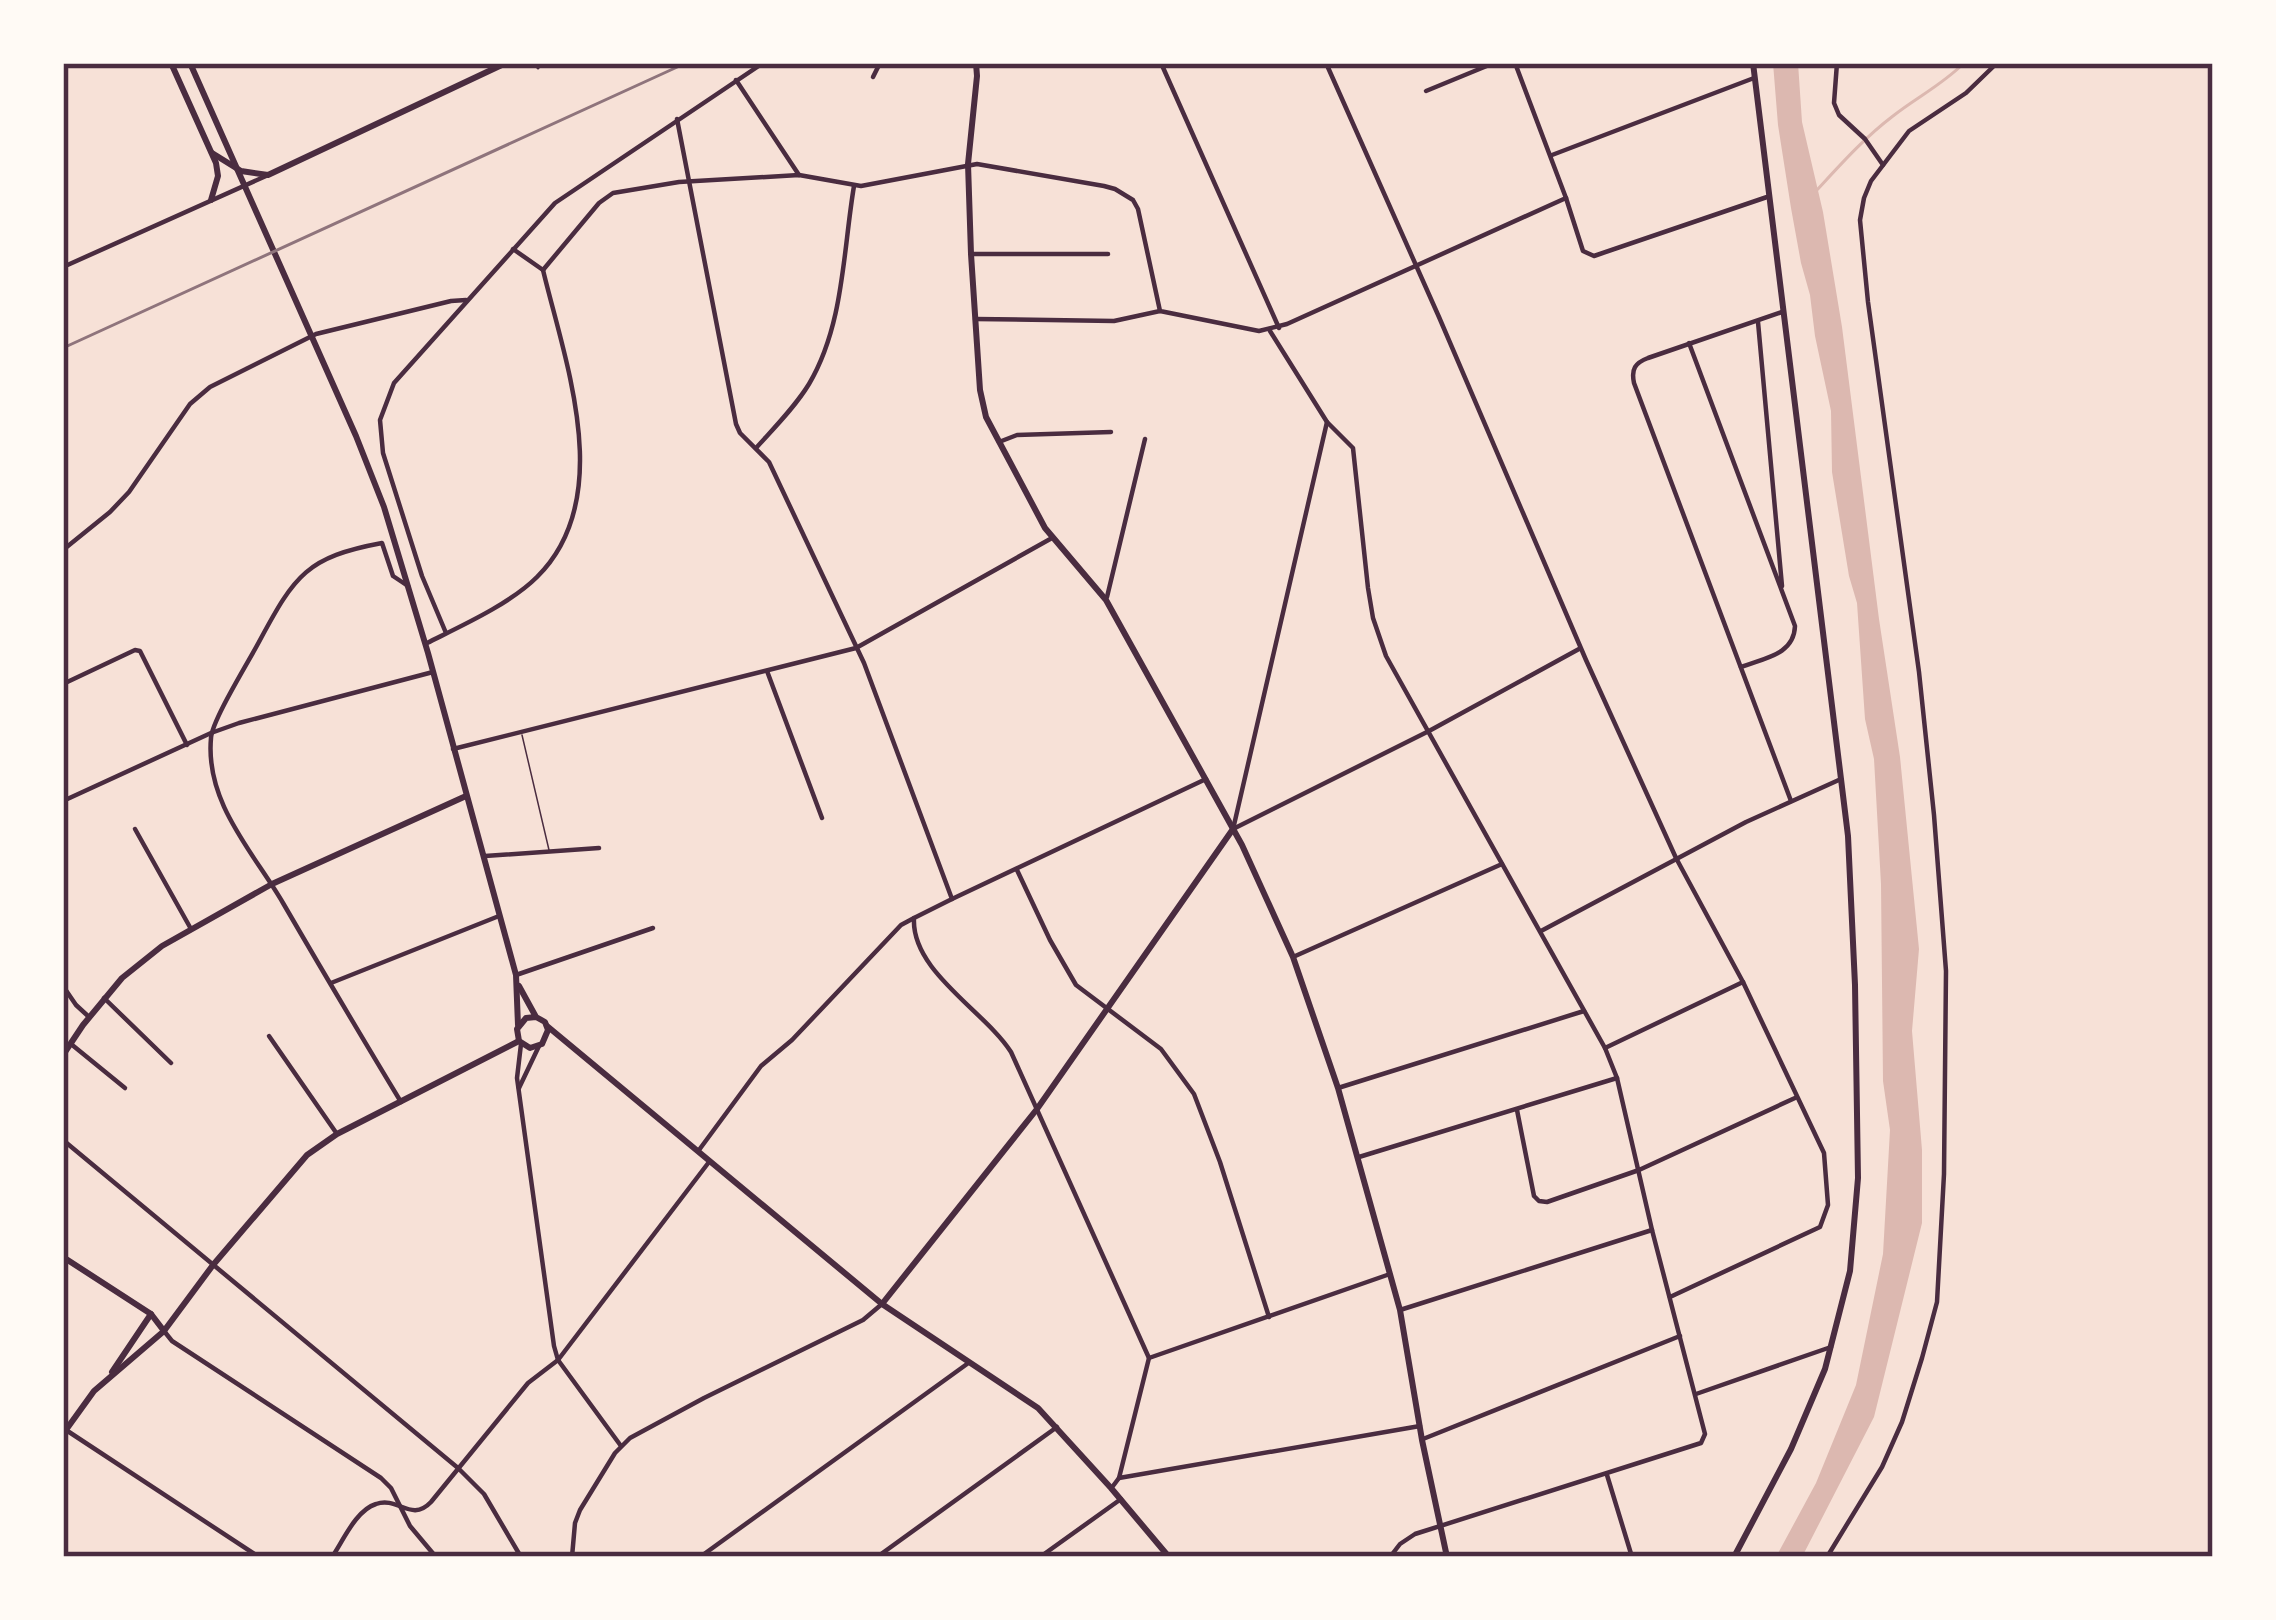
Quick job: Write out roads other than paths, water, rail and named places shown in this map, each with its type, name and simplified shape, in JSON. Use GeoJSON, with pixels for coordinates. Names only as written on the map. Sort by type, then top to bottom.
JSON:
{"type":"FeatureCollection","features":[{"type":"Feature","properties":{"kind":"street"},"geometry":{"type":"LineString","coordinates":[[170,63],[212,153],[218,176],[211,200]]}},
{"type":"Feature","properties":{"kind":"street"},"geometry":{"type":"LineString","coordinates":[[190,63],[356,436],[409,586],[516,979],[517,1078],[550,1332],[558,1360],[621,1446]]}},
{"type":"Feature","properties":{"kind":"street"},"geometry":{"type":"LineString","coordinates":[[63,267],[506,63]]}},
{"type":"Feature","properties":{"kind":"street"},"geometry":{"type":"LineString","coordinates":[[446,633],[422,576],[383,452],[380,420],[394,382],[567,193],[764,63]]}},
{"type":"Feature","properties":{"kind":"street"},"geometry":{"type":"LineString","coordinates":[[873,77],[880,63]]}},
{"type":"Feature","properties":{"kind":"street"},"geometry":{"type":"LineString","coordinates":[[976,63],[968,164],[982,404],[998,443],[1052,538],[1106,600],[1233,829],[1293,956],[1359,1157],[1400,1310],[1448,1557]]}},
{"type":"Feature","properties":{"kind":"street"},"geometry":{"type":"LineString","coordinates":[[1161,63],[1279,328]]}},
{"type":"Feature","properties":{"kind":"street"},"geometry":{"type":"LineString","coordinates":[[1327,63],[1676,859],[1743,982],[1824,1153],[1828,1205],[1820,1227],[1670,1297]]}},
{"type":"Feature","properties":{"kind":"street"},"geometry":{"type":"LineString","coordinates":[[1426,92],[1494,63]]}},
{"type":"Feature","properties":{"kind":"street"},"geometry":{"type":"LineString","coordinates":[[1516,63],[1588,256],[1767,197]]}},
{"type":"Feature","properties":{"kind":"street"},"geometry":{"type":"LineString","coordinates":[[1733,1557],[1798,1435],[1832,1347],[1850,1270],[1858,1178],[1852,904],[1841,779],[1753,63]]}},
{"type":"Feature","properties":{"kind":"street"},"geometry":{"type":"LineString","coordinates":[[1837,63],[1834,103],[1839,115],[1865,139],[1883,165]]}},
{"type":"Feature","properties":{"kind":"street"},"geometry":{"type":"LineString","coordinates":[[1827,1557],[1882,1467],[1922,1358],[1937,1302],[1944,1174],[1946,971],[1934,815],[1860,220],[1864,198],[1883,165],[1916,124],[1966,93],[1997,63]]}},
{"type":"Feature","properties":{"kind":"street"},"geometry":{"type":"LineString","coordinates":[[1551,156],[1754,78]]}},
{"type":"Feature","properties":{"kind":"street"},"geometry":{"type":"LineString","coordinates":[[735,79],[799,175]]}},
{"type":"Feature","properties":{"kind":"street"},"geometry":{"type":"LineString","coordinates":[[677,119],[736,424],[769,462],[864,663],[952,899]]}},
{"type":"Feature","properties":{"kind":"street"},"geometry":{"type":"LineString","coordinates":[[212,153],[241,171],[268,175]]}},
{"type":"Feature","properties":{"kind":"street"},"geometry":{"type":"LineString","coordinates":[[543,270],[605,197],[613,194],[689,182],[799,175],[867,186],[968,164],[1104,186],[1133,200],[1160,311]]}},
{"type":"Feature","properties":{"kind":"street"},"geometry":{"type":"LineString","coordinates":[[756,448],[806,389],[820,362],[840,291],[854,185]]}},
{"type":"Feature","properties":{"kind":"street"},"geometry":{"type":"LineString","coordinates":[[975,319],[1114,321],[1160,311],[1270,331],[1566,198]]}},
{"type":"Feature","properties":{"kind":"street"},"geometry":{"type":"LineString","coordinates":[[425,644],[536,578],[556,552],[574,509],[580,429],[543,270],[513,248]]}},
{"type":"Feature","properties":{"kind":"street"},"geometry":{"type":"LineString","coordinates":[[970,254],[1108,254]]}},
{"type":"Feature","properties":{"kind":"street"},"geometry":{"type":"LineString","coordinates":[[63,550],[110,512],[190,404],[211,387],[316,334],[466,300]]}},
{"type":"Feature","properties":{"kind":"street"},"geometry":{"type":"LineString","coordinates":[[1782,312],[1636,364],[1633,378],[1791,801]]}},
{"type":"Feature","properties":{"kind":"street"},"geometry":{"type":"LineString","coordinates":[[1758,320],[1782,591]]}},
{"type":"Feature","properties":{"kind":"street"},"geometry":{"type":"LineString","coordinates":[[1270,331],[1356,459],[1364,557],[1386,656],[1605,1048],[1617,1078],[1706,1433],[1701,1443],[1407,1538],[1390,1557]]}},
{"type":"Feature","properties":{"kind":"street"},"geometry":{"type":"LineString","coordinates":[[1689,343],[1795,626],[1792,643],[1784,650],[1741,667]]}},
{"type":"Feature","properties":{"kind":"street"},"geometry":{"type":"LineString","coordinates":[[572,1557],[580,1510],[621,1446],[648,1426],[857,1324],[882,1304],[1037,1109],[1233,829],[1328,422]]}},
{"type":"Feature","properties":{"kind":"street"},"geometry":{"type":"LineString","coordinates":[[998,443],[1017,434],[1111,432]]}},
{"type":"Feature","properties":{"kind":"street"},"geometry":{"type":"LineString","coordinates":[[1106,600],[1145,439]]}},
{"type":"Feature","properties":{"kind":"street"},"geometry":{"type":"LineString","coordinates":[[453,749],[856,648],[1052,538]]}},
{"type":"Feature","properties":{"kind":"street"},"geometry":{"type":"LineString","coordinates":[[401,1102],[272,884],[242,843],[212,772],[211,733],[274,612],[309,567],[350,549],[382,543],[393,576],[409,586]]}},
{"type":"Feature","properties":{"kind":"street"},"geometry":{"type":"LineString","coordinates":[[1233,829],[1581,649]]}},
{"type":"Feature","properties":{"kind":"street"},"geometry":{"type":"LineString","coordinates":[[63,684],[140,651],[187,745]]}},
{"type":"Feature","properties":{"kind":"street"},"geometry":{"type":"LineString","coordinates":[[767,671],[822,818]]}},
{"type":"Feature","properties":{"kind":"street"},"geometry":{"type":"LineString","coordinates":[[63,801],[239,722],[433,672]]}},
{"type":"Feature","properties":{"kind":"street"},"geometry":{"type":"LineString","coordinates":[[698,1151],[761,1066],[901,925],[1206,779]]}},
{"type":"Feature","properties":{"kind":"street"},"geometry":{"type":"LineString","coordinates":[[1541,932],[1676,859],[1841,779]]}},
{"type":"Feature","properties":{"kind":"street"},"geometry":{"type":"LineString","coordinates":[[63,1055],[104,998],[136,965],[191,929],[272,884],[466,796]]}},
{"type":"Feature","properties":{"kind":"street"},"geometry":{"type":"LineString","coordinates":[[135,829],[191,929]]}},
{"type":"Feature","properties":{"kind":"street"},"geometry":{"type":"LineString","coordinates":[[483,856],[599,848]]}},
{"type":"Feature","properties":{"kind":"street"},"geometry":{"type":"LineString","coordinates":[[1293,956],[1502,864]]}},
{"type":"Feature","properties":{"kind":"street"},"geometry":{"type":"LineString","coordinates":[[1017,870],[1070,976],[1085,994],[1161,1049],[1194,1094],[1269,1317]]}},
{"type":"Feature","properties":{"kind":"street"},"geometry":{"type":"LineString","coordinates":[[330,984],[499,916]]}},
{"type":"Feature","properties":{"kind":"street"},"geometry":{"type":"LineString","coordinates":[[914,918],[914,931],[930,963],[1005,1043],[1149,1358],[1119,1478],[1112,1488]]}},
{"type":"Feature","properties":{"kind":"street"},"geometry":{"type":"LineString","coordinates":[[516,979],[653,928]]}},
{"type":"Feature","properties":{"kind":"street"},"geometry":{"type":"LineString","coordinates":[[516,979],[536,1017],[882,1304],[1027,1400],[1057,1427],[1169,1557]]}},
{"type":"Feature","properties":{"kind":"street"},"geometry":{"type":"LineString","coordinates":[[1605,1048],[1743,982]]}},
{"type":"Feature","properties":{"kind":"street"},"geometry":{"type":"LineString","coordinates":[[63,986],[89,1017]]}},
{"type":"Feature","properties":{"kind":"street"},"geometry":{"type":"LineString","coordinates":[[104,998],[171,1063]]}},
{"type":"Feature","properties":{"kind":"street"},"geometry":{"type":"LineString","coordinates":[[1338,1088],[1584,1011]]}},
{"type":"Feature","properties":{"kind":"street"},"geometry":{"type":"LineString","coordinates":[[518,1024],[536,1017]]}},
{"type":"Feature","properties":{"kind":"street"},"geometry":{"type":"LineString","coordinates":[[520,1088],[548,1034],[547,1026]]}},
{"type":"Feature","properties":{"kind":"street"},"geometry":{"type":"LineString","coordinates":[[269,1036],[337,1134]]}},
{"type":"Feature","properties":{"kind":"street"},"geometry":{"type":"LineString","coordinates":[[520,1043],[530,1048],[542,1044],[572,1048]]}},
{"type":"Feature","properties":{"kind":"street"},"geometry":{"type":"LineString","coordinates":[[259,1557],[64,1432],[90,1396],[164,1331],[294,1167],[337,1134],[520,1043]]}},
{"type":"Feature","properties":{"kind":"street"},"geometry":{"type":"LineString","coordinates":[[70,1044],[125,1088]]}},
{"type":"Feature","properties":{"kind":"street"},"geometry":{"type":"LineString","coordinates":[[1359,1157],[1617,1078]]}},
{"type":"Feature","properties":{"kind":"street"},"geometry":{"type":"LineString","coordinates":[[1517,1110],[1534,1196],[1547,1202],[1639,1170],[1798,1097]]}},
{"type":"Feature","properties":{"kind":"street"},"geometry":{"type":"LineString","coordinates":[[63,1140],[458,1468],[484,1495],[521,1557]]}},
{"type":"Feature","properties":{"kind":"street"},"geometry":{"type":"LineString","coordinates":[[332,1557],[369,1507],[385,1502],[424,1509],[528,1383],[558,1360],[710,1161]]}},
{"type":"Feature","properties":{"kind":"street"},"geometry":{"type":"LineString","coordinates":[[1400,1310],[1652,1230]]}},
{"type":"Feature","properties":{"kind":"street"},"geometry":{"type":"LineString","coordinates":[[63,1257],[151,1315],[172,1341],[381,1478],[410,1526],[436,1557]]}},
{"type":"Feature","properties":{"kind":"street"},"geometry":{"type":"LineString","coordinates":[[1149,1358],[1390,1274]]}},
{"type":"Feature","properties":{"kind":"street"},"geometry":{"type":"LineString","coordinates":[[106,1380],[151,1315]]}},
{"type":"Feature","properties":{"kind":"street"},"geometry":{"type":"LineString","coordinates":[[1422,1440],[1680,1336]]}},
{"type":"Feature","properties":{"kind":"street"},"geometry":{"type":"LineString","coordinates":[[1696,1394],[1832,1347]]}},
{"type":"Feature","properties":{"kind":"street"},"geometry":{"type":"LineString","coordinates":[[700,1557],[970,1361]]}},
{"type":"Feature","properties":{"kind":"street"},"geometry":{"type":"LineString","coordinates":[[1119,1478],[1420,1426]]}},
{"type":"Feature","properties":{"kind":"street"},"geometry":{"type":"LineString","coordinates":[[877,1557],[1057,1427]]}},
{"type":"Feature","properties":{"kind":"street"},"geometry":{"type":"LineString","coordinates":[[1607,1475],[1632,1557]]}},
{"type":"Feature","properties":{"kind":"street"},"geometry":{"type":"LineString","coordinates":[[1040,1557],[1121,1499]]}},
{"type":"Feature","properties":{"kind":"lane"},"geometry":{"type":"LineString","coordinates":[[521,732],[550,852]]}},
{"type":"Feature","properties":{"kind":"waterway"},"geometry":{"type":"LineString","coordinates":[[1816,191],[1882,124],[1964,63]]}},
{"type":"Feature","properties":{"kind":"railway"},"geometry":{"type":"LineString","coordinates":[[63,348],[686,63]]}}]}
